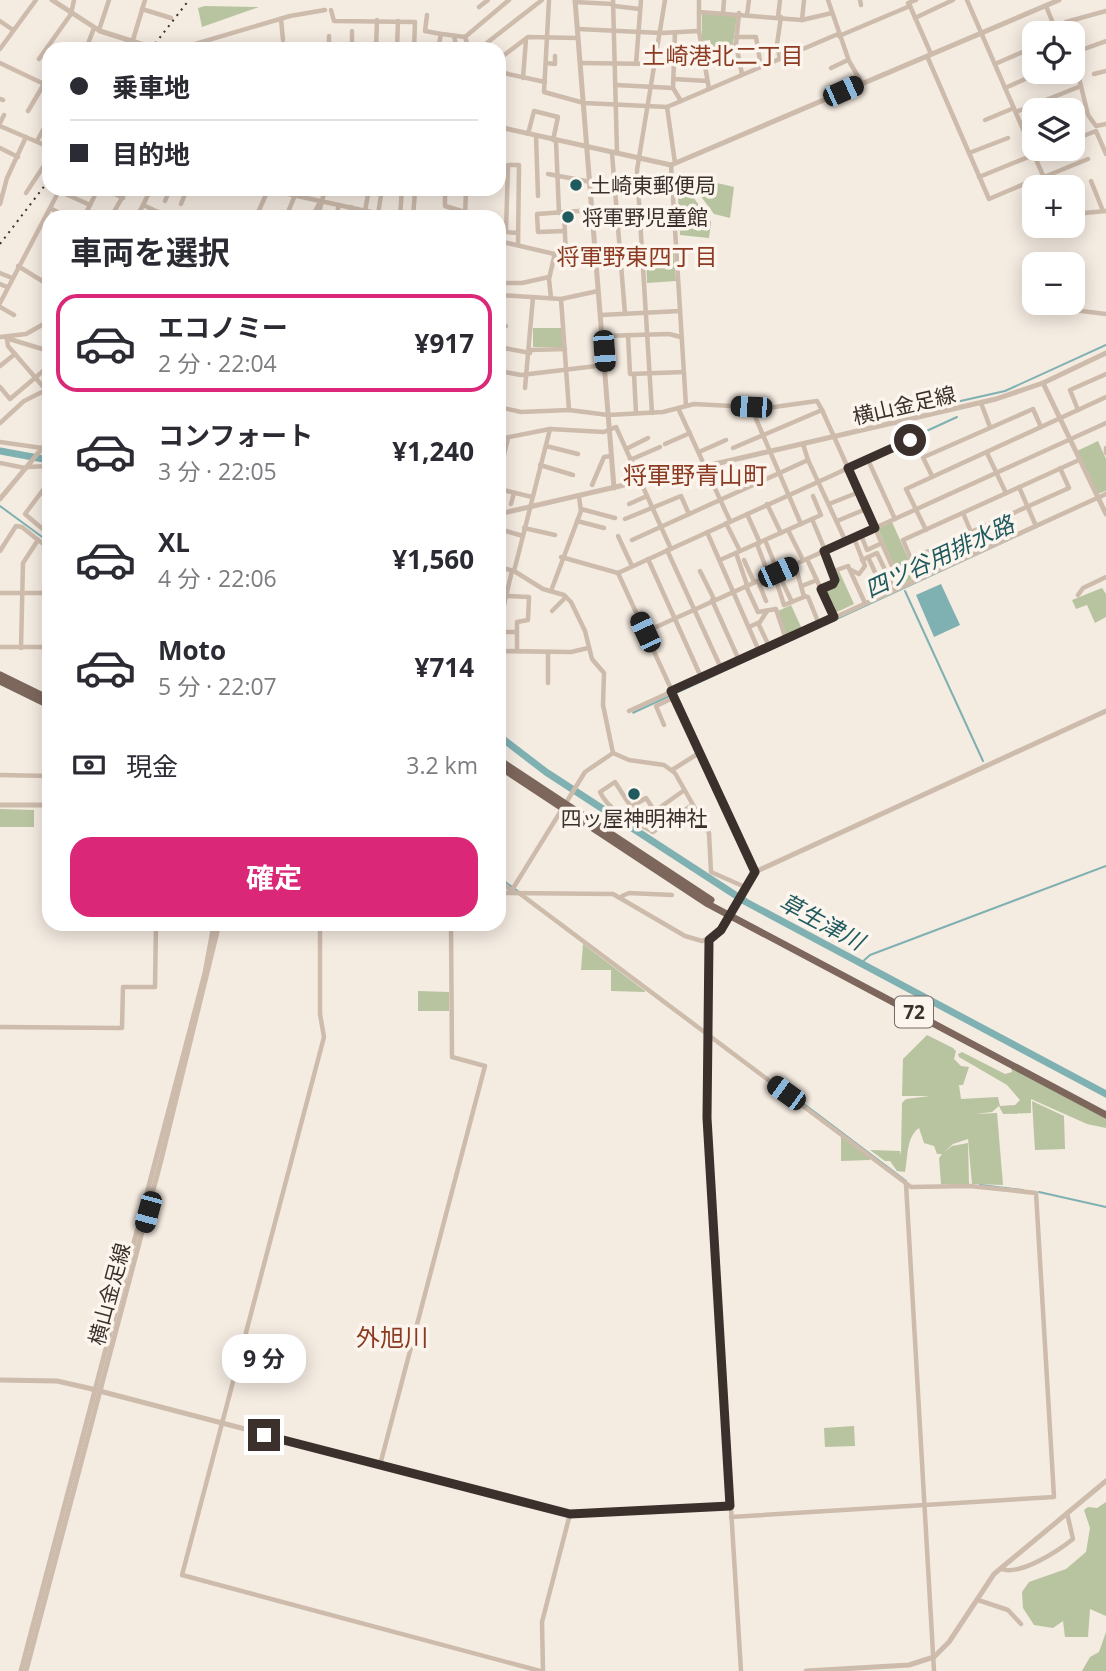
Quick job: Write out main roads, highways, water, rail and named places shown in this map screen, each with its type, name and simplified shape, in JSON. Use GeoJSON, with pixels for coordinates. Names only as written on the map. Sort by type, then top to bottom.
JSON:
{"type":"FeatureCollection","features":[{"type":"Feature","properties":{"kind":"main road"},"geometry":{"type":"LineString","coordinates":[[0,675],[42,696]]}},
{"type":"Feature","properties":{"kind":"main road"},"geometry":{"type":"LineString","coordinates":[[0,681],[42,702]]}},
{"type":"Feature","properties":{"kind":"main road","name":"72"},"geometry":{"type":"LineString","coordinates":[[506,765],[678,885],[1106,1115]]}},
{"type":"Feature","properties":{"kind":"main road","name":"72"},"geometry":{"type":"LineString","coordinates":[[506,770],[564,805]]}},
{"type":"Feature","properties":{"kind":"water"},"geometry":{"type":"Polygon","coordinates":[[[1106,496],[633,714],[632,712],[1106,496]]]}},
{"type":"Feature","properties":{"kind":"water"},"geometry":{"type":"Polygon","coordinates":[[[941,584],[960,625],[934,637],[916,595],[941,584]]]}},
{"type":"Feature","properties":{"kind":"waterway"},"geometry":{"type":"LineString","coordinates":[[956,402],[1005,391],[1106,345]]}},
{"type":"Feature","properties":{"kind":"waterway"},"geometry":{"type":"LineString","coordinates":[[920,434],[957,417]]}},
{"type":"Feature","properties":{"kind":"waterway","name":"草生津川"},"geometry":{"type":"LineString","coordinates":[[0,451],[42,459]]}},
{"type":"Feature","properties":{"kind":"waterway"},"geometry":{"type":"LineString","coordinates":[[0,506],[42,537]]}},
{"type":"Feature","properties":{"kind":"waterway","name":"四ツ谷用排水路"},"geometry":{"type":"LineString","coordinates":[[905,591],[983,761]]}},
{"type":"Feature","properties":{"kind":"waterway","name":"草生津川"},"geometry":{"type":"LineString","coordinates":[[506,741],[546,772],[746,902],[1106,1094]]}},
{"type":"Feature","properties":{"kind":"waterway"},"geometry":{"type":"LineString","coordinates":[[860,964],[870,955],[1106,866]]}},
{"type":"Feature","properties":{"kind":"waterway"},"geometry":{"type":"LineString","coordinates":[[506,882],[519,892]]}},
{"type":"Feature","properties":{"kind":"waterway"},"geometry":{"type":"LineString","coordinates":[[796,1098],[906,1181]]}},
{"type":"Feature","properties":{"kind":"waterway"},"geometry":{"type":"LineString","coordinates":[[980,1185],[1023,1190]]}},
{"type":"Feature","properties":{"kind":"waterway"},"geometry":{"type":"LineString","coordinates":[[1039,1192],[1106,1207]]}},
{"type":"Feature","properties":{"kind":"railway"},"geometry":{"type":"LineString","coordinates":[[156,42],[189,0]]}},
{"type":"Feature","properties":{"kind":"railway"},"geometry":{"type":"LineString","coordinates":[[0,244],[42,189]]}},
{"type":"Feature","properties":{"kind":"place","name":"土崎東郵便局"},"geometry":{"type":"Point","coordinates":[576,185]}},
{"type":"Feature","properties":{"kind":"place","name":"将軍野児童館"},"geometry":{"type":"Point","coordinates":[568,217]}},
{"type":"Feature","properties":{"kind":"place","name":"四ッ屋神明神社"},"geometry":{"type":"Point","coordinates":[634,794]}},
{"type":"Feature","properties":{"kind":"district","name":"土崎港北二丁目"},"geometry":{"type":"Point","coordinates":[723,55]}},
{"type":"Feature","properties":{"kind":"district","name":"将軍野東四丁目"},"geometry":{"type":"Point","coordinates":[637,256]}},
{"type":"Feature","properties":{"kind":"district","name":"将軍野青山町"},"geometry":{"type":"Point","coordinates":[695,474]}},
{"type":"Feature","properties":{"kind":"district","name":"外旭川"},"geometry":{"type":"Point","coordinates":[392,1336]}}]}
